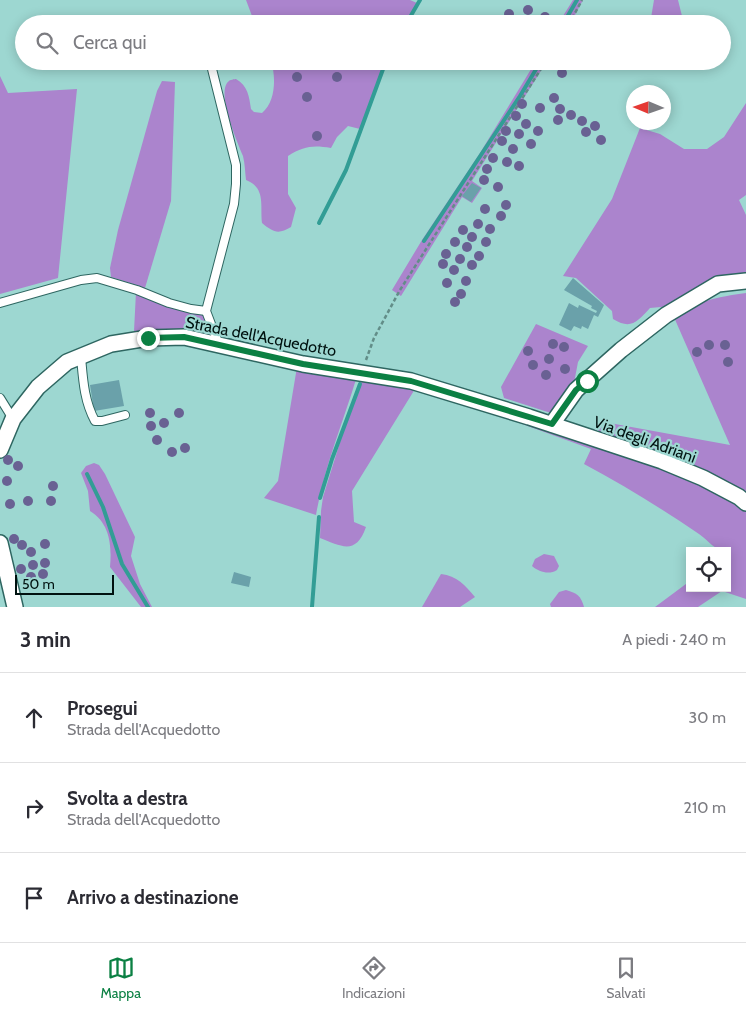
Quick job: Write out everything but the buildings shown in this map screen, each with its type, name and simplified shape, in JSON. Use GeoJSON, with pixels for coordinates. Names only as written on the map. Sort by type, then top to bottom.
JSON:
{"type":"FeatureCollection","features":[{"type":"Feature","properties":{"kind":"street"},"geometry":{"type":"LineString","coordinates":[[552,424],[576,390],[621,350],[666,315],[718,284],[746,281]]}},
{"type":"Feature","properties":{"kind":"street","name":"Strada dell'Acquedotto"},"geometry":{"type":"LineString","coordinates":[[0,450],[13,419],[38,387],[67,362],[111,344],[148,338],[184,337],[303,364],[411,381],[529,417]]}},
{"type":"Feature","properties":{"kind":"street","name":"Via degli Adriani"},"geometry":{"type":"LineString","coordinates":[[529,417],[662,461],[703,478],[739,497],[746,503]]}},
{"type":"Feature","properties":{"kind":"street"},"geometry":{"type":"LineString","coordinates":[[0,543],[15,607]]}},
{"type":"Feature","properties":{"kind":"lane"},"geometry":{"type":"LineString","coordinates":[[212,70],[236,165],[236,184],[224,244],[206,311],[219,346]]}},
{"type":"Feature","properties":{"kind":"lane"},"geometry":{"type":"LineString","coordinates":[[0,303],[97,278],[137,290],[170,303],[206,311]]}},
{"type":"Feature","properties":{"kind":"lane"},"geometry":{"type":"LineString","coordinates":[[81,357],[85,395],[95,421],[125,415]]}},
{"type":"Feature","properties":{"kind":"lane"},"geometry":{"type":"LineString","coordinates":[[0,398],[13,419]]}},
{"type":"Feature","properties":{"kind":"path"},"geometry":{"type":"LineString","coordinates":[[574,15],[582,0]]}},
{"type":"Feature","properties":{"kind":"path"},"geometry":{"type":"LineString","coordinates":[[362,373],[374,338],[400,290],[540,70]]}},
{"type":"Feature","properties":{"kind":"shaded area"},"geometry":{"type":"Polygon","coordinates":[[[246,0],[410,0],[417,3],[410,15],[252,15],[246,0]]]}},
{"type":"Feature","properties":{"kind":"shaded area"},"geometry":{"type":"Polygon","coordinates":[[[573,0],[583,0],[575,15],[564,15],[573,0]]]}},
{"type":"Feature","properties":{"kind":"shaded area"},"geometry":{"type":"Polygon","coordinates":[[[654,0],[678,0],[682,15],[652,15],[654,0]]]}},
{"type":"Feature","properties":{"kind":"shaded area"},"geometry":{"type":"Polygon","coordinates":[[[273,70],[382,70],[360,129],[348,126],[337,137],[331,148],[309,147],[288,156],[288,194],[296,208],[291,227],[279,232],[269,229],[262,223],[261,198],[257,188],[246,180],[243,156],[229,118],[225,95],[225,87],[229,81],[236,79],[243,85],[249,96],[251,109],[254,112],[262,113],[267,108],[272,96],[273,70]]]}},
{"type":"Feature","properties":{"kind":"shaded area"},"geometry":{"type":"Polygon","coordinates":[[[531,70],[541,70],[472,181],[482,188],[472,203],[462,197],[401,296],[392,290],[422,240],[480,153],[531,70]]]}},
{"type":"Feature","properties":{"kind":"shaded area"},"geometry":{"type":"Polygon","coordinates":[[[0,76],[8,93],[77,89],[58,278],[0,294],[0,76]]]}},
{"type":"Feature","properties":{"kind":"shaded area"},"geometry":{"type":"Polygon","coordinates":[[[162,81],[175,82],[171,201],[145,288],[111,277],[110,268],[118,230],[157,91],[162,81]]]}},
{"type":"Feature","properties":{"kind":"shaded area"},"geometry":{"type":"Polygon","coordinates":[[[746,103],[746,195],[739,200],[746,215],[746,278],[672,306],[650,308],[633,323],[625,324],[613,319],[612,311],[576,278],[563,276],[612,199],[639,130],[660,134],[684,149],[707,149],[724,137],[746,103]]]}},
{"type":"Feature","properties":{"kind":"shaded area"},"geometry":{"type":"Polygon","coordinates":[[[136,292],[203,314],[213,340],[170,333],[134,331],[136,292]]]}},
{"type":"Feature","properties":{"kind":"shaded area"},"geometry":{"type":"Polygon","coordinates":[[[746,293],[746,499],[590,432],[604,422],[730,445],[673,315],[709,300],[746,293]]]}},
{"type":"Feature","properties":{"kind":"shaded area"},"geometry":{"type":"Polygon","coordinates":[[[536,324],[588,346],[578,362],[574,383],[554,414],[504,398],[501,387],[536,324]]]}},
{"type":"Feature","properties":{"kind":"shaded area"},"geometry":{"type":"Polygon","coordinates":[[[297,367],[357,376],[329,462],[316,515],[264,498],[278,481],[297,367]]]}},
{"type":"Feature","properties":{"kind":"shaded area"},"geometry":{"type":"Polygon","coordinates":[[[363,377],[415,389],[352,491],[354,522],[366,527],[362,536],[353,545],[341,546],[320,538],[321,511],[323,497],[345,426],[363,377]]]}},
{"type":"Feature","properties":{"kind":"shaded area"},"geometry":{"type":"Polygon","coordinates":[[[514,421],[563,433],[691,478],[746,508],[746,599],[725,592],[731,592],[731,547],[716,547],[657,506],[584,464],[591,449],[514,421]]]}},
{"type":"Feature","properties":{"kind":"shaded area"},"geometry":{"type":"Polygon","coordinates":[[[94,463],[99,465],[105,474],[135,537],[131,556],[140,584],[152,607],[141,607],[110,567],[111,551],[106,528],[97,516],[90,511],[88,491],[81,473],[86,466],[94,463]]]}},
{"type":"Feature","properties":{"kind":"shaded area"},"geometry":{"type":"Polygon","coordinates":[[[544,554],[554,556],[559,566],[557,570],[544,572],[532,566],[535,559],[544,554]]]}},
{"type":"Feature","properties":{"kind":"shaded area"},"geometry":{"type":"Polygon","coordinates":[[[441,574],[452,577],[460,582],[475,597],[460,607],[422,607],[441,574]]]}},
{"type":"Feature","properties":{"kind":"shaded area"},"geometry":{"type":"Polygon","coordinates":[[[686,584],[686,592],[720,592],[698,607],[655,607],[686,584]]]}},
{"type":"Feature","properties":{"kind":"shaded area"},"geometry":{"type":"Polygon","coordinates":[[[566,590],[578,596],[584,607],[551,607],[550,604],[559,592],[566,590]]]}},
{"type":"Feature","properties":{"kind":"waterway"},"geometry":{"type":"LineString","coordinates":[[411,15],[420,0]]}},
{"type":"Feature","properties":{"kind":"waterway"},"geometry":{"type":"LineString","coordinates":[[568,15],[577,0]]}},
{"type":"Feature","properties":{"kind":"waterway"},"geometry":{"type":"LineString","coordinates":[[319,223],[346,170],[383,70]]}},
{"type":"Feature","properties":{"kind":"waterway"},"geometry":{"type":"LineString","coordinates":[[424,241],[536,70]]}},
{"type":"Feature","properties":{"kind":"waterway"},"geometry":{"type":"LineString","coordinates":[[320,498],[332,459],[360,384]]}},
{"type":"Feature","properties":{"kind":"waterway"},"geometry":{"type":"LineString","coordinates":[[87,474],[103,507],[122,564],[148,607]]}},
{"type":"Feature","properties":{"kind":"waterway"},"geometry":{"type":"LineString","coordinates":[[312,607],[319,517]]}},
{"type":"Feature","properties":{"kind":"route"},"geometry":{"type":"LineString","coordinates":[[148,338],[184,337],[303,364],[411,381],[552,424],[576,390],[587,381]]}}]}
